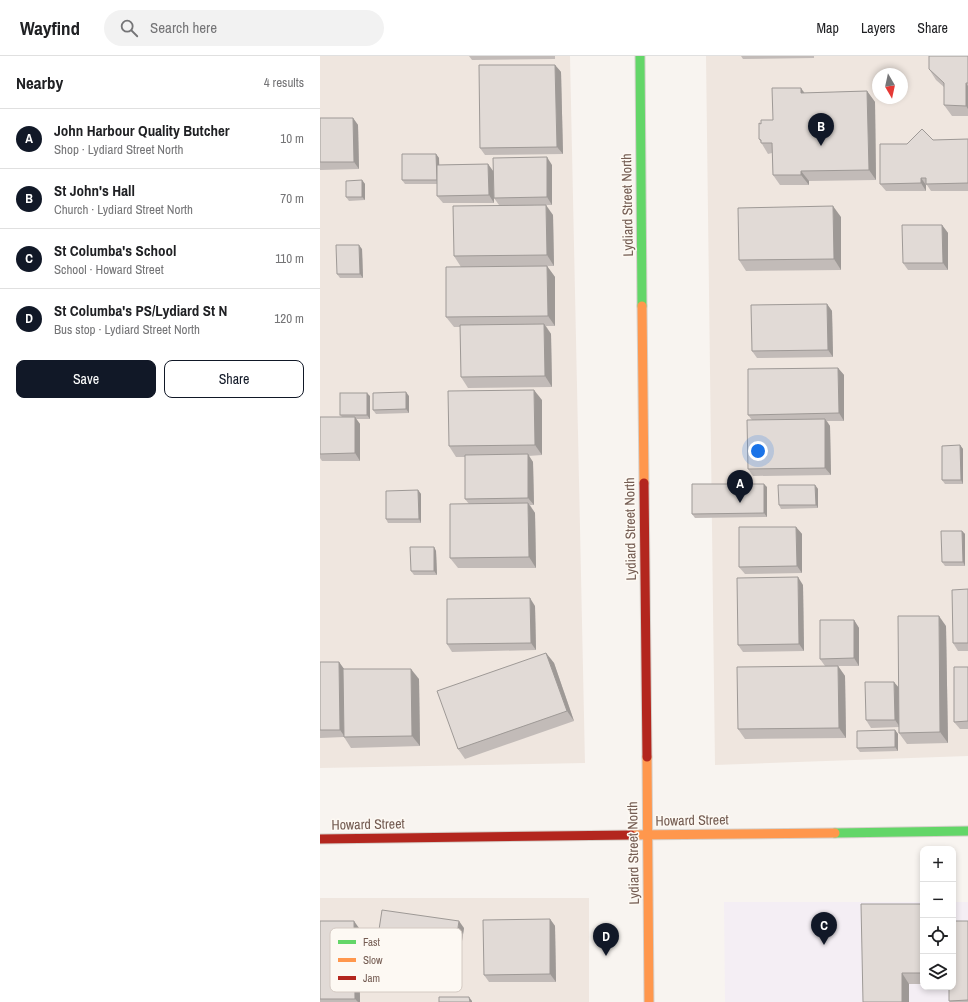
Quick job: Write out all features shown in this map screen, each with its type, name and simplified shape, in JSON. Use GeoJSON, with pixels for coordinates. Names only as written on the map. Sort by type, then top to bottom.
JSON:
{"type":"FeatureCollection","features":[{"type":"Feature","properties":{"kind":"street","name":"Lydiard Street North"},"geometry":{"type":"LineString","coordinates":[[640,56],[649,1002]]}},
{"type":"Feature","properties":{"kind":"street","name":"Howard Street"},"geometry":{"type":"LineString","coordinates":[[320,839],[968,831]]}},
{"type":"Feature","properties":{"kind":"shaded area"},"geometry":{"type":"Polygon","coordinates":[[[320,56],[570,56],[585,763],[320,768],[320,56]]]}},
{"type":"Feature","properties":{"kind":"shaded area"},"geometry":{"type":"Polygon","coordinates":[[[706,56],[968,56],[968,756],[715,765],[706,56]]]}},
{"type":"Feature","properties":{"kind":"shaded area"},"geometry":{"type":"Polygon","coordinates":[[[320,898],[589,898],[589,1002],[320,1002],[320,898]]]}},
{"type":"Feature","properties":{"kind":"shaded area"},"geometry":{"type":"Polygon","coordinates":[[[724,902],[920,902],[920,990],[956,990],[956,902],[968,902],[968,1002],[725,1002],[724,902]]]}},
{"type":"Feature","properties":{"kind":"building"},"geometry":{"type":"Polygon","coordinates":[[[929,56],[968,56],[966,106],[944,105],[944,83],[929,69],[929,56]]]}},
{"type":"Feature","properties":{"kind":"building"},"geometry":{"type":"Polygon","coordinates":[[[479,65],[555,65],[557,147],[480,148],[479,65]]]}},
{"type":"Feature","properties":{"kind":"building"},"geometry":{"type":"Polygon","coordinates":[[[772,88],[801,88],[801,93],[867,91],[869,170],[801,171],[801,175],[773,175],[772,143],[761,143],[761,140],[759,139],[759,123],[761,124],[761,120],[773,120],[772,88]]]}},
{"type":"Feature","properties":{"kind":"building"},"geometry":{"type":"Polygon","coordinates":[[[320,118],[353,118],[354,162],[320,162],[320,118]]]}},
{"type":"Feature","properties":{"kind":"building"},"geometry":{"type":"Polygon","coordinates":[[[922,129],[933,140],[968,139],[968,183],[926,184],[926,178],[921,178],[921,183],[880,184],[880,144],[907,144],[922,129]]]}},
{"type":"Feature","properties":{"kind":"building"},"geometry":{"type":"Polygon","coordinates":[[[402,154],[436,154],[437,180],[402,180],[402,154]]]}},
{"type":"Feature","properties":{"kind":"building"},"geometry":{"type":"Polygon","coordinates":[[[547,157],[547,197],[494,198],[493,158],[547,157]]]}},
{"type":"Feature","properties":{"kind":"building"},"geometry":{"type":"Polygon","coordinates":[[[488,164],[489,195],[437,196],[437,165],[488,164]]]}},
{"type":"Feature","properties":{"kind":"building"},"geometry":{"type":"Polygon","coordinates":[[[362,180],[362,197],[346,197],[346,181],[362,180]]]}},
{"type":"Feature","properties":{"kind":"building"},"geometry":{"type":"Polygon","coordinates":[[[546,205],[547,255],[454,256],[453,206],[546,205]]]}},
{"type":"Feature","properties":{"kind":"building"},"geometry":{"type":"Polygon","coordinates":[[[833,206],[834,259],[739,260],[738,208],[833,206]]]}},
{"type":"Feature","properties":{"kind":"building"},"geometry":{"type":"Polygon","coordinates":[[[902,225],[942,225],[943,263],[903,263],[902,225]]]}},
{"type":"Feature","properties":{"kind":"building"},"geometry":{"type":"Polygon","coordinates":[[[336,245],[359,245],[360,274],[337,274],[336,245]]]}},
{"type":"Feature","properties":{"kind":"building"},"geometry":{"type":"Polygon","coordinates":[[[547,266],[548,316],[446,317],[446,267],[547,266]]]}},
{"type":"Feature","properties":{"kind":"building"},"geometry":{"type":"Polygon","coordinates":[[[827,304],[828,350],[752,351],[751,305],[827,304]]]}},
{"type":"Feature","properties":{"kind":"building"},"geometry":{"type":"Polygon","coordinates":[[[544,324],[545,376],[461,377],[460,325],[544,324]]]}},
{"type":"Feature","properties":{"kind":"building"},"geometry":{"type":"Polygon","coordinates":[[[838,368],[839,413],[748,415],[748,369],[838,368]]]}},
{"type":"Feature","properties":{"kind":"building"},"geometry":{"type":"Polygon","coordinates":[[[534,390],[535,445],[449,446],[448,391],[534,390]]]}},
{"type":"Feature","properties":{"kind":"building"},"geometry":{"type":"Polygon","coordinates":[[[406,392],[406,409],[373,410],[373,393],[406,392]]]}},
{"type":"Feature","properties":{"kind":"building"},"geometry":{"type":"Polygon","coordinates":[[[340,393],[367,393],[367,415],[340,415],[340,393]]]}},
{"type":"Feature","properties":{"kind":"building"},"geometry":{"type":"Polygon","coordinates":[[[320,417],[355,417],[355,453],[320,454],[320,417]]]}},
{"type":"Feature","properties":{"kind":"building"},"geometry":{"type":"Polygon","coordinates":[[[825,419],[825,468],[748,469],[747,420],[825,419]]]}},
{"type":"Feature","properties":{"kind":"building"},"geometry":{"type":"Polygon","coordinates":[[[960,445],[961,480],[942,480],[942,446],[960,445]]]}},
{"type":"Feature","properties":{"kind":"building"},"geometry":{"type":"Polygon","coordinates":[[[528,454],[528,498],[465,499],[465,455],[528,454]]]}},
{"type":"Feature","properties":{"kind":"building"},"geometry":{"type":"Polygon","coordinates":[[[692,484],[764,484],[764,513],[692,514],[692,484]]]}},
{"type":"Feature","properties":{"kind":"building"},"geometry":{"type":"Polygon","coordinates":[[[778,485],[815,485],[816,505],[779,505],[778,485]]]}},
{"type":"Feature","properties":{"kind":"building"},"geometry":{"type":"Polygon","coordinates":[[[418,490],[419,519],[386,519],[386,491],[418,490]]]}},
{"type":"Feature","properties":{"kind":"building"},"geometry":{"type":"Polygon","coordinates":[[[528,503],[529,557],[450,558],[450,504],[528,503]]]}},
{"type":"Feature","properties":{"kind":"building"},"geometry":{"type":"Polygon","coordinates":[[[739,527],[796,527],[797,566],[739,567],[739,527]]]}},
{"type":"Feature","properties":{"kind":"building"},"geometry":{"type":"Polygon","coordinates":[[[941,531],[962,531],[963,562],[942,562],[941,531]]]}},
{"type":"Feature","properties":{"kind":"building"},"geometry":{"type":"Polygon","coordinates":[[[410,547],[434,547],[434,571],[411,571],[410,547]]]}},
{"type":"Feature","properties":{"kind":"building"},"geometry":{"type":"Polygon","coordinates":[[[798,577],[799,644],[738,645],[737,578],[798,577]]]}},
{"type":"Feature","properties":{"kind":"building"},"geometry":{"type":"Polygon","coordinates":[[[968,589],[968,643],[953,643],[952,590],[968,589]]]}},
{"type":"Feature","properties":{"kind":"building"},"geometry":{"type":"Polygon","coordinates":[[[530,598],[531,643],[447,644],[447,599],[530,598]]]}},
{"type":"Feature","properties":{"kind":"building"},"geometry":{"type":"Polygon","coordinates":[[[898,616],[939,616],[940,732],[899,733],[898,616]]]}},
{"type":"Feature","properties":{"kind":"building"},"geometry":{"type":"Polygon","coordinates":[[[820,620],[854,620],[854,658],[820,659],[820,620]]]}},
{"type":"Feature","properties":{"kind":"building"},"geometry":{"type":"Polygon","coordinates":[[[546,653],[567,711],[458,749],[437,691],[546,653]]]}},
{"type":"Feature","properties":{"kind":"building"},"geometry":{"type":"Polygon","coordinates":[[[320,662],[339,662],[340,730],[320,730],[320,662]]]}},
{"type":"Feature","properties":{"kind":"building"},"geometry":{"type":"Polygon","coordinates":[[[838,666],[839,728],[738,729],[737,667],[838,666]]]}},
{"type":"Feature","properties":{"kind":"building"},"geometry":{"type":"Polygon","coordinates":[[[954,667],[968,667],[968,721],[954,722],[954,667]]]}},
{"type":"Feature","properties":{"kind":"building"},"geometry":{"type":"Polygon","coordinates":[[[343,669],[411,669],[412,736],[344,737],[343,669]]]}},
{"type":"Feature","properties":{"kind":"building"},"geometry":{"type":"Polygon","coordinates":[[[865,682],[894,682],[895,720],[866,720],[865,682]]]}},
{"type":"Feature","properties":{"kind":"building"},"geometry":{"type":"Polygon","coordinates":[[[895,730],[895,747],[857,748],[857,731],[895,730]]]}},
{"type":"Feature","properties":{"kind":"building"},"geometry":{"type":"Polygon","coordinates":[[[861,904],[920,904],[920,973],[902,973],[902,1002],[863,1002],[861,904]]]}},
{"type":"Feature","properties":{"kind":"building"},"geometry":{"type":"Polygon","coordinates":[[[382,910],[459,921],[458,928],[379,928],[382,910]]]}},
{"type":"Feature","properties":{"kind":"building"},"geometry":{"type":"Polygon","coordinates":[[[550,919],[550,974],[484,975],[483,920],[550,919]]]}},
{"type":"Feature","properties":{"kind":"building"},"geometry":{"type":"Polygon","coordinates":[[[320,921],[354,921],[354,928],[330,928],[330,992],[355,992],[355,999],[320,999],[320,921]]]}},
{"type":"Feature","properties":{"kind":"building"},"geometry":{"type":"Polygon","coordinates":[[[956,921],[968,921],[968,1000],[949,1001],[949,990],[956,990],[956,921]]]}},
{"type":"Feature","properties":{"kind":"building"},"geometry":{"type":"Polygon","coordinates":[[[439,997],[469,997],[470,1002],[439,1002],[439,997]]]}},
{"type":"Feature","properties":{"kind":"traffic: fast"},"geometry":{"type":"LineString","coordinates":[[640,56],[642,306]]}},
{"type":"Feature","properties":{"kind":"traffic: fast"},"geometry":{"type":"LineString","coordinates":[[835,833],[968,831]]}},
{"type":"Feature","properties":{"kind":"traffic: slow"},"geometry":{"type":"LineString","coordinates":[[642,306],[644,483]]}},
{"type":"Feature","properties":{"kind":"traffic: slow"},"geometry":{"type":"LineString","coordinates":[[647,757],[649,1002]]}},
{"type":"Feature","properties":{"kind":"traffic: slow"},"geometry":{"type":"LineString","coordinates":[[631,835],[835,833]]}},
{"type":"Feature","properties":{"kind":"traffic: jam"},"geometry":{"type":"LineString","coordinates":[[644,483],[647,757]]}},
{"type":"Feature","properties":{"kind":"traffic: jam"},"geometry":{"type":"LineString","coordinates":[[320,839],[631,835]]}},
{"type":"Feature","properties":{"kind":"place","name":"St John's Hall"},"geometry":{"type":"Point","coordinates":[821,146]}},
{"type":"Feature","properties":{"kind":"place","name":"John Harbour Quality Butcher"},"geometry":{"type":"Point","coordinates":[740,503]}},
{"type":"Feature","properties":{"kind":"place","name":"St Columba's School"},"geometry":{"type":"Point","coordinates":[824,945]}},
{"type":"Feature","properties":{"kind":"place","name":"St Columba's PS/Lydiard St N"},"geometry":{"type":"Point","coordinates":[606,956]}}]}
